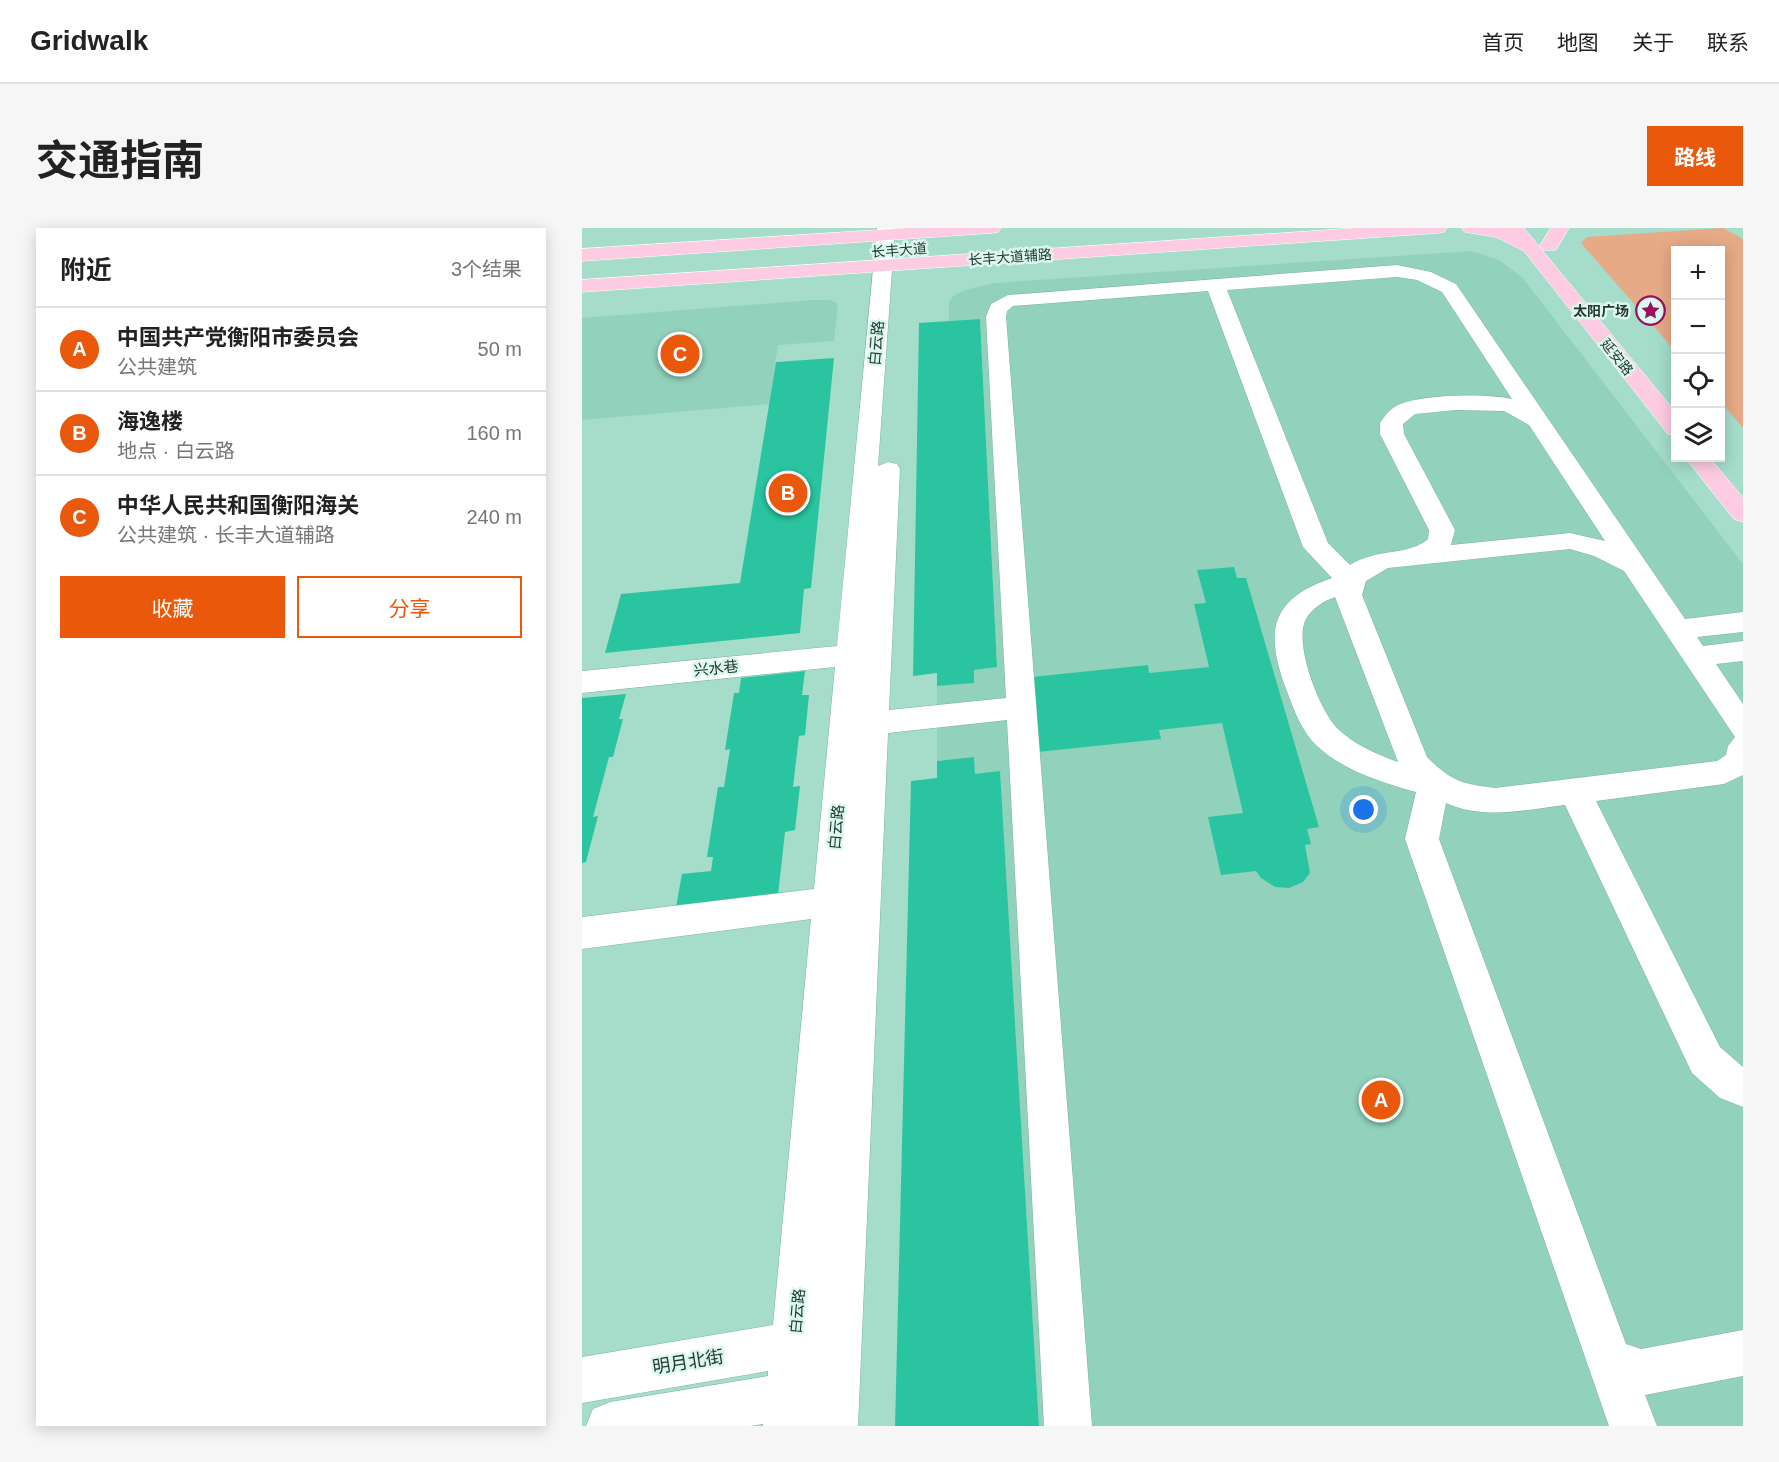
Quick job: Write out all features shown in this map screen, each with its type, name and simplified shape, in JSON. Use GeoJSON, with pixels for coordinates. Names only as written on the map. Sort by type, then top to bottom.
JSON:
{"type":"FeatureCollection","features":[{"type":"Feature","properties":{"kind":"main road"},"geometry":{"type":"LineString","coordinates":[[582,241],[785,228]]}},
{"type":"Feature","properties":{"kind":"main road"},"geometry":{"type":"LineString","coordinates":[[766,243],[826,228]]}},
{"type":"Feature","properties":{"kind":"main road","name":"长丰大道"},"geometry":{"type":"LineString","coordinates":[[582,255],[766,243],[893,253],[992,228]]}},
{"type":"Feature","properties":{"kind":"main road","name":"长丰大道"},"geometry":{"type":"LineString","coordinates":[[582,271],[893,253],[1007,242],[1216,228]]}},
{"type":"Feature","properties":{"kind":"main road"},"geometry":{"type":"LineString","coordinates":[[1431,228],[1450,228]]}},
{"type":"Feature","properties":{"kind":"main road","name":"长丰大道辅路"},"geometry":{"type":"LineString","coordinates":[[949,261],[1437,228]]}},
{"type":"Feature","properties":{"kind":"main road"},"geometry":{"type":"LineString","coordinates":[[1471,228],[1538,240],[1560,228]]}},
{"type":"Feature","properties":{"kind":"main road","name":"延安路"},"geometry":{"type":"LineString","coordinates":[[1515,228],[1538,240],[1671,392]]}},
{"type":"Feature","properties":{"kind":"main road"},"geometry":{"type":"LineString","coordinates":[[625,238],[695,248]]}},
{"type":"Feature","properties":{"kind":"main road","name":"延安路"},"geometry":{"type":"LineString","coordinates":[[1538,240],[1671,422]]}},
{"type":"Feature","properties":{"kind":"main road"},"geometry":{"type":"LineString","coordinates":[[582,286],[814,270],[853,272],[893,253],[928,269],[1007,242]]}},
{"type":"Feature","properties":{"kind":"main road"},"geometry":{"type":"LineString","coordinates":[[1725,459],[1743,480]]}},
{"type":"Feature","properties":{"kind":"main road"},"geometry":{"type":"LineString","coordinates":[[1701,462],[1743,514]]}},
{"type":"Feature","properties":{"kind":"street","name":"白云路"},"geometry":{"type":"LineString","coordinates":[[788,1411],[830,902],[859,724],[851,655],[893,253]]}},
{"type":"Feature","properties":{"kind":"street","name":"白云路"},"geometry":{"type":"LineString","coordinates":[[834,1426],[859,724],[893,253]]}},
{"type":"Feature","properties":{"kind":"street"},"geometry":{"type":"LineString","coordinates":[[1068,1426],[996,317],[998,308],[1008,301],[1026,298],[1397,271],[1436,278],[1449,288],[1635,566],[1695,657],[1742,734],[1740,760],[1724,772],[1495,801],[1464,797],[1434,784],[1381,771],[1348,753],[1324,735],[1308,712],[1290,651],[1288,629],[1297,609],[1316,594],[1351,581],[1363,568],[1384,560],[1570,541],[1592,544],[1617,554],[1635,566]]}},
{"type":"Feature","properties":{"kind":"street"},"geometry":{"type":"LineString","coordinates":[[1215,284],[1316,547],[1351,581]]}},
{"type":"Feature","properties":{"kind":"street"},"geometry":{"type":"LineString","coordinates":[[1415,557],[1430,552],[1440,542],[1442,530],[1392,434],[1390,423],[1398,414],[1410,408],[1483,402],[1505,404],[1522,409],[1537,420]]}},
{"type":"Feature","properties":{"kind":"street"},"geometry":{"type":"LineString","coordinates":[[1351,581],[1348,595],[1414,764],[1434,784]]}},
{"type":"Feature","properties":{"kind":"street"},"geometry":{"type":"LineString","coordinates":[[1677,630],[1743,622]]}},
{"type":"Feature","properties":{"kind":"street"},"geometry":{"type":"LineString","coordinates":[[1695,657],[1743,651]]}},
{"type":"Feature","properties":{"kind":"street","name":"兴水巷"},"geometry":{"type":"LineString","coordinates":[[582,682],[851,655]]}},
{"type":"Feature","properties":{"kind":"street"},"geometry":{"type":"LineString","coordinates":[[859,724],[1021,708]]}},
{"type":"Feature","properties":{"kind":"street"},"geometry":{"type":"LineString","coordinates":[[1434,784],[1422,839],[1633,1426]]}},
{"type":"Feature","properties":{"kind":"street"},"geometry":{"type":"LineString","coordinates":[[1575,791],[1707,1060],[1734,1084],[1743,1088]]}},
{"type":"Feature","properties":{"kind":"street"},"geometry":{"type":"LineString","coordinates":[[582,933],[830,902]]}},
{"type":"Feature","properties":{"kind":"street","name":"明月北街"},"geometry":{"type":"LineString","coordinates":[[582,1380],[794,1344]]}},
{"type":"Feature","properties":{"kind":"street"},"geometry":{"type":"LineString","coordinates":[[1609,1361],[1641,1372],[1743,1353]]}},
{"type":"Feature","properties":{"kind":"street"},"geometry":{"type":"LineString","coordinates":[[610,1426],[788,1411]]}},
{"type":"Feature","properties":{"kind":"shaded area","name":"太阳广场"},"geometry":{"type":"Polygon","coordinates":[[[1723,228],[1743,239],[1743,428],[1725,407],[1725,246],[1671,246],[1671,346],[1581,243],[1587,237],[1723,228]]]}},
{"type":"Feature","properties":{"kind":"shaded area"},"geometry":{"type":"Polygon","coordinates":[[[1472,251],[1499,260],[1522,277],[1743,564],[1743,1426],[1039,1426],[1000,772],[975,774],[974,757],[937,761],[937,686],[973,683],[974,670],[997,667],[980,319],[949,321],[949,303],[953,296],[965,290],[995,283],[1472,251]]]}},
{"type":"Feature","properties":{"kind":"shaded area"},"geometry":{"type":"Polygon","coordinates":[[[830,300],[838,304],[834,341],[778,345],[769,404],[582,420],[582,318],[830,300]]]}},
{"type":"Feature","properties":{"kind":"building"},"geometry":{"type":"Polygon","coordinates":[[[980,319],[997,667],[974,670],[974,683],[937,686],[937,673],[913,676],[919,323],[980,319]]]}},
{"type":"Feature","properties":{"kind":"building"},"geometry":{"type":"Polygon","coordinates":[[[834,358],[811,588],[804,589],[800,633],[605,653],[621,594],[740,583],[776,362],[834,358]]]}},
{"type":"Feature","properties":{"kind":"building"},"geometry":{"type":"Polygon","coordinates":[[[1234,567],[1237,578],[1246,578],[1319,827],[1307,829],[1311,844],[1305,845],[1310,873],[1303,882],[1289,888],[1275,887],[1261,878],[1256,871],[1221,875],[1208,817],[1243,813],[1222,723],[1159,730],[1161,739],[1038,752],[1032,677],[1148,665],[1149,673],[1209,667],[1194,604],[1206,603],[1197,570],[1234,567]]]}},
{"type":"Feature","properties":{"kind":"building"},"geometry":{"type":"Polygon","coordinates":[[[805,671],[802,695],[809,695],[805,735],[799,736],[793,787],[800,786],[795,830],[785,832],[778,895],[676,907],[682,874],[711,871],[713,857],[707,857],[718,787],[724,787],[730,749],[725,750],[734,693],[739,693],[741,678],[805,671]]]}},
{"type":"Feature","properties":{"kind":"building"},"geometry":{"type":"Polygon","coordinates":[[[626,694],[619,719],[623,719],[613,757],[609,757],[593,817],[598,816],[586,862],[582,863],[582,698],[626,694]]]}},
{"type":"Feature","properties":{"kind":"building"},"geometry":{"type":"Polygon","coordinates":[[[974,757],[975,774],[1000,771],[1039,1426],[895,1426],[911,781],[937,778],[937,761],[974,757]]]}},
{"type":"Feature","properties":{"kind":"place","name":"太阳广场"},"geometry":{"type":"Point","coordinates":[1650,311]}},
{"type":"Feature","properties":{"kind":"place","name":"中华人民共和国衡阳海关"},"geometry":{"type":"Point","coordinates":[680,354]}},
{"type":"Feature","properties":{"kind":"place","name":"海逸楼"},"geometry":{"type":"Point","coordinates":[788,493]}},
{"type":"Feature","properties":{"kind":"place","name":"中国共产党衡阳市委员会"},"geometry":{"type":"Point","coordinates":[1381,1100]}}]}
